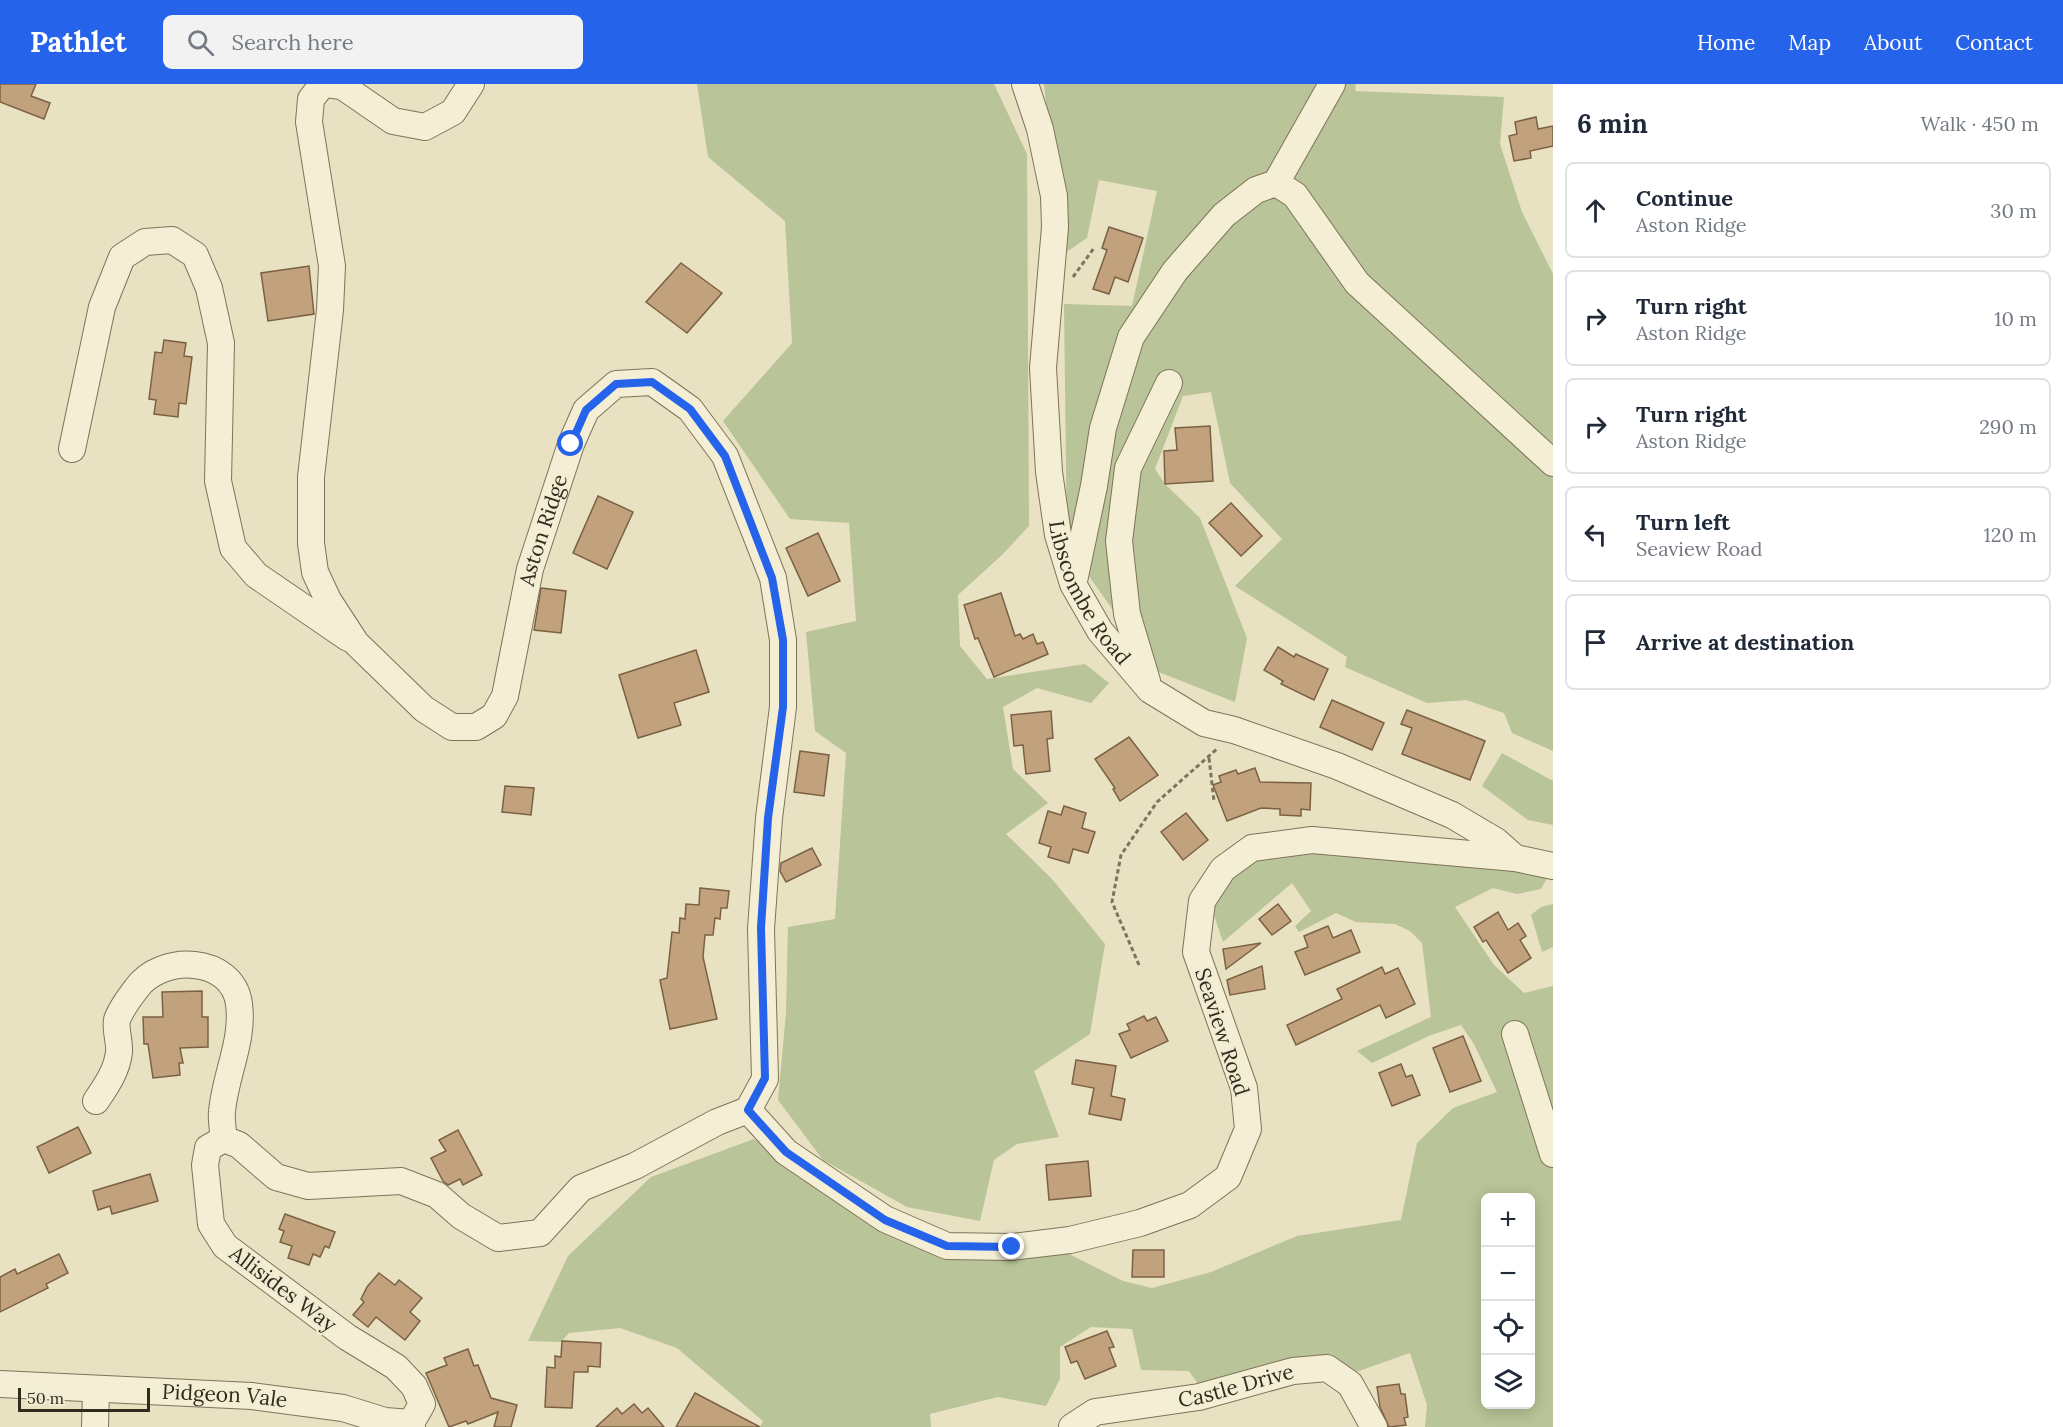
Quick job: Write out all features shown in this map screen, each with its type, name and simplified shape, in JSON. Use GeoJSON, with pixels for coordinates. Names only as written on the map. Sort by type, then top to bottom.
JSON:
{"type":"FeatureCollection","features":[{"type":"Feature","properties":{"kind":"street","name":"Aston Ridge"},"geometry":{"type":"LineString","coordinates":[[471,84],[453,112],[425,127],[393,121],[342,86],[324,84],[311,99],[309,122],[332,266],[330,310],[310,477],[311,543],[315,572],[328,600],[356,643],[424,709],[452,727],[476,727],[494,716],[507,687],[530,569],[571,444],[586,410],[616,384],[652,382],[690,409],[725,456],[772,578],[783,640],[783,707],[768,818],[761,928],[765,1078],[748,1110]]}},
{"type":"Feature","properties":{"kind":"street","name":"Libscombe Road"},"geometry":{"type":"LineString","coordinates":[[1025,84],[1040,129],[1054,196],[1055,227],[1043,368],[1052,493],[1058,535],[1073,584],[1100,631],[1150,690],[1204,723],[1234,730],[1337,766],[1452,815],[1496,841],[1515,858]]}},
{"type":"Feature","properties":{"kind":"street"},"geometry":{"type":"LineString","coordinates":[[1073,584],[1094,486],[1103,428],[1131,338],[1175,271],[1224,215],[1256,190],[1276,183],[1332,84]]}},
{"type":"Feature","properties":{"kind":"street"},"geometry":{"type":"LineString","coordinates":[[1276,183],[1295,195],[1357,283],[1553,463]]}},
{"type":"Feature","properties":{"kind":"street"},"geometry":{"type":"LineString","coordinates":[[72,449],[102,307],[122,257],[145,242],[172,240],[195,255],[209,288],[221,343],[218,481],[233,548],[256,575],[356,643]]}},
{"type":"Feature","properties":{"kind":"street"},"geometry":{"type":"LineString","coordinates":[[1150,690],[1127,614],[1119,541],[1128,468],[1169,383]]}},
{"type":"Feature","properties":{"kind":"street","name":"Seaview Road"},"geometry":{"type":"LineString","coordinates":[[748,1110],[795,1159],[885,1220],[947,1246],[1012,1247],[1070,1240],[1140,1223],[1190,1205],[1228,1177],[1248,1129],[1244,1088],[1196,952],[1202,901],[1223,869],[1252,848],[1312,840],[1515,858],[1553,866]]}},
{"type":"Feature","properties":{"kind":"street"},"geometry":{"type":"LineString","coordinates":[[96,1101],[111,1080],[119,1052],[117,1021],[137,987],[160,969],[191,964],[216,970],[232,983],[239,1003],[240,1031],[222,1112],[224,1139],[239,1146],[276,1177],[308,1186],[401,1181],[437,1195],[461,1216],[498,1239],[540,1233],[581,1188],[635,1166],[717,1122],[748,1110]]}},
{"type":"Feature","properties":{"kind":"street"},"geometry":{"type":"LineString","coordinates":[[1515,1034],[1553,1154]]}},
{"type":"Feature","properties":{"kind":"street","name":"Allisides Way"},"geometry":{"type":"LineString","coordinates":[[224,1139],[208,1148],[205,1164],[211,1224],[220,1239],[225,1246],[347,1337],[396,1367],[414,1386],[422,1404],[411,1425]]}},
{"type":"Feature","properties":{"kind":"street","name":"Castle Drive"},"geometry":{"type":"LineString","coordinates":[[1072,1427],[1095,1412],[1198,1396],[1293,1371],[1327,1368],[1350,1384],[1374,1427]]}},
{"type":"Feature","properties":{"kind":"street","name":"Pidgeon Vale"},"geometry":{"type":"LineString","coordinates":[[0,1384],[252,1396],[343,1417],[411,1425]]}},
{"type":"Feature","properties":{"kind":"street"},"geometry":{"type":"LineString","coordinates":[[95,1427],[96,1390]]}},
{"type":"Feature","properties":{"kind":"path"},"geometry":{"type":"LineString","coordinates":[[1139,965],[1113,902],[1121,855],[1157,802],[1209,758],[1234,730]]}},
{"type":"Feature","properties":{"kind":"path"},"geometry":{"type":"LineString","coordinates":[[1209,758],[1214,801]]}},
{"type":"Feature","properties":{"kind":"green space"},"geometry":{"type":"Polygon","coordinates":[[[697,84],[994,84],[1027,154],[1029,526],[1003,554],[958,595],[960,646],[987,679],[1085,664],[1109,683],[1091,703],[1037,688],[1003,707],[1013,769],[1048,803],[1006,834],[1052,879],[1105,944],[1090,1034],[1034,1071],[1059,1137],[1017,1144],[994,1160],[980,1221],[907,1207],[823,1160],[778,1100],[786,1013],[788,927],[835,919],[846,753],[815,731],[806,632],[856,621],[849,523],[790,519],[723,421],[792,343],[785,221],[708,157],[697,84]]]}},
{"type":"Feature","properties":{"kind":"green space"},"geometry":{"type":"Polygon","coordinates":[[[1044,84],[1356,84],[1355,91],[1504,97],[1500,144],[1522,212],[1553,274],[1553,751],[1512,733],[1504,713],[1466,700],[1427,703],[1345,667],[1347,657],[1235,586],[1282,539],[1230,483],[1211,392],[1183,396],[1155,469],[1165,484],[1200,518],[1247,638],[1235,702],[1156,671],[1067,545],[1064,304],[1132,306],[1157,191],[1099,180],[1087,238],[1062,255],[1044,84]]]}},
{"type":"Feature","properties":{"kind":"green space"},"geometry":{"type":"Polygon","coordinates":[[[1502,753],[1553,781],[1553,825],[1528,820],[1482,786],[1502,753]]]}},
{"type":"Feature","properties":{"kind":"green space"},"geometry":{"type":"Polygon","coordinates":[[[1288,845],[1552,869],[1541,889],[1517,894],[1493,888],[1455,907],[1494,965],[1524,993],[1553,986],[1553,1427],[1425,1427],[1427,1405],[1410,1353],[1353,1373],[1201,1388],[1189,1371],[1141,1370],[1132,1329],[1091,1327],[1060,1347],[1060,1379],[1046,1406],[998,1397],[930,1414],[931,1427],[760,1427],[763,1421],[677,1348],[620,1328],[569,1333],[561,1342],[528,1341],[568,1256],[651,1177],[754,1139],[885,1223],[1009,1259],[1069,1254],[1123,1281],[1152,1288],[1211,1272],[1297,1236],[1401,1220],[1417,1143],[1453,1108],[1497,1092],[1474,1044],[1461,1025],[1431,1035],[1372,1063],[1357,1051],[1431,1017],[1422,943],[1410,931],[1395,924],[1356,922],[1336,913],[1299,932],[1295,926],[1311,911],[1292,883],[1223,942],[1212,909],[1237,862],[1288,845]]]}},
{"type":"Feature","properties":{"kind":"green space"},"geometry":{"type":"Polygon","coordinates":[[[1553,904],[1553,947],[1542,952],[1531,915],[1541,907],[1553,904]]]}},
{"type":"Feature","properties":{"kind":"building"},"geometry":{"type":"Polygon","coordinates":[[[0,84],[36,84],[31,96],[50,103],[44,119],[0,102],[0,84]]]}},
{"type":"Feature","properties":{"kind":"building"},"geometry":{"type":"Polygon","coordinates":[[[1536,117],[1538,129],[1553,126],[1553,146],[1530,151],[1531,158],[1514,161],[1509,136],[1517,134],[1515,122],[1536,117]]]}},
{"type":"Feature","properties":{"kind":"building"},"geometry":{"type":"Polygon","coordinates":[[[1109,227],[1143,238],[1128,282],[1115,277],[1109,294],[1093,289],[1107,250],[1102,248],[1109,227]]]}},
{"type":"Feature","properties":{"kind":"building"},"geometry":{"type":"Polygon","coordinates":[[[681,263],[722,293],[687,333],[646,302],[681,263]]]}},
{"type":"Feature","properties":{"kind":"building"},"geometry":{"type":"Polygon","coordinates":[[[309,266],[314,314],[268,321],[261,273],[309,266]]]}},
{"type":"Feature","properties":{"kind":"building"},"geometry":{"type":"Polygon","coordinates":[[[164,340],[186,343],[184,356],[192,357],[186,404],[179,403],[178,417],[154,414],[156,400],[149,399],[155,352],[162,353],[164,340]]]}},
{"type":"Feature","properties":{"kind":"building"},"geometry":{"type":"Polygon","coordinates":[[[1210,426],[1213,481],[1165,484],[1164,451],[1177,450],[1175,428],[1210,426]]]}},
{"type":"Feature","properties":{"kind":"building"},"geometry":{"type":"Polygon","coordinates":[[[598,496],[633,512],[607,569],[573,553],[598,496]]]}},
{"type":"Feature","properties":{"kind":"building"},"geometry":{"type":"Polygon","coordinates":[[[1231,503],[1262,536],[1241,556],[1209,523],[1231,503]]]}},
{"type":"Feature","properties":{"kind":"building"},"geometry":{"type":"Polygon","coordinates":[[[818,533],[840,581],[808,596],[786,548],[818,533]]]}},
{"type":"Feature","properties":{"kind":"building"},"geometry":{"type":"Polygon","coordinates":[[[541,588],[566,591],[561,633],[534,630],[541,588]]]}},
{"type":"Feature","properties":{"kind":"building"},"geometry":{"type":"Polygon","coordinates":[[[1001,593],[1015,636],[1020,634],[1023,639],[1033,634],[1037,644],[1043,642],[1048,654],[994,677],[978,638],[975,639],[964,605],[1001,593]]]}},
{"type":"Feature","properties":{"kind":"building"},"geometry":{"type":"Polygon","coordinates":[[[1278,647],[1294,657],[1296,654],[1328,669],[1314,700],[1281,684],[1283,681],[1264,670],[1278,647]]]}},
{"type":"Feature","properties":{"kind":"building"},"geometry":{"type":"Polygon","coordinates":[[[696,650],[709,692],[674,703],[681,725],[638,738],[619,675],[696,650]]]}},
{"type":"Feature","properties":{"kind":"building"},"geometry":{"type":"Polygon","coordinates":[[[1332,700],[1384,723],[1372,750],[1320,727],[1332,700]]]}},
{"type":"Feature","properties":{"kind":"building"},"geometry":{"type":"Polygon","coordinates":[[[1407,710],[1485,741],[1470,780],[1402,754],[1412,728],[1401,724],[1407,710]]]}},
{"type":"Feature","properties":{"kind":"building"},"geometry":{"type":"Polygon","coordinates":[[[1051,711],[1053,738],[1047,739],[1050,771],[1026,774],[1023,745],[1014,746],[1011,715],[1051,711]]]}},
{"type":"Feature","properties":{"kind":"building"},"geometry":{"type":"Polygon","coordinates":[[[1129,737],[1158,775],[1120,801],[1113,789],[1115,788],[1095,759],[1129,737]]]}},
{"type":"Feature","properties":{"kind":"building"},"geometry":{"type":"Polygon","coordinates":[[[800,751],[829,755],[824,796],[794,792],[800,751]]]}},
{"type":"Feature","properties":{"kind":"building"},"geometry":{"type":"Polygon","coordinates":[[[1255,768],[1260,782],[1311,783],[1310,810],[1301,809],[1301,816],[1280,815],[1280,809],[1261,808],[1227,821],[1213,785],[1221,782],[1219,776],[1236,770],[1238,774],[1255,768]]]}},
{"type":"Feature","properties":{"kind":"building"},"geometry":{"type":"Polygon","coordinates":[[[505,786],[534,788],[531,815],[502,812],[505,786]]]}},
{"type":"Feature","properties":{"kind":"building"},"geometry":{"type":"Polygon","coordinates":[[[1064,806],[1086,813],[1082,828],[1095,832],[1088,853],[1073,849],[1069,863],[1048,857],[1051,847],[1039,843],[1048,811],[1061,815],[1064,806]]]}},
{"type":"Feature","properties":{"kind":"building"},"geometry":{"type":"Polygon","coordinates":[[[1186,813],[1208,840],[1183,860],[1161,832],[1186,813]]]}},
{"type":"Feature","properties":{"kind":"building"},"geometry":{"type":"Polygon","coordinates":[[[812,848],[821,865],[786,882],[780,871],[781,863],[812,848]]]}},
{"type":"Feature","properties":{"kind":"building"},"geometry":{"type":"Polygon","coordinates":[[[700,888],[729,891],[727,908],[721,908],[720,919],[715,918],[713,935],[705,935],[703,957],[717,1019],[670,1029],[660,980],[667,978],[672,932],[679,933],[680,918],[685,919],[686,904],[699,905],[700,888]]]}},
{"type":"Feature","properties":{"kind":"building"},"geometry":{"type":"Polygon","coordinates":[[[1278,904],[1291,921],[1272,935],[1259,919],[1278,904]]]}},
{"type":"Feature","properties":{"kind":"building"},"geometry":{"type":"Polygon","coordinates":[[[1498,912],[1508,930],[1518,923],[1526,936],[1520,940],[1531,958],[1508,973],[1486,940],[1483,942],[1474,927],[1498,912]]]}},
{"type":"Feature","properties":{"kind":"building"},"geometry":{"type":"Polygon","coordinates":[[[1328,926],[1333,938],[1351,930],[1360,952],[1305,975],[1295,952],[1308,947],[1304,936],[1328,926]]]}},
{"type":"Feature","properties":{"kind":"building"},"geometry":{"type":"Polygon","coordinates":[[[1261,943],[1226,969],[1223,949],[1261,943]]]}},
{"type":"Feature","properties":{"kind":"building"},"geometry":{"type":"Polygon","coordinates":[[[1262,966],[1265,989],[1230,995],[1227,980],[1262,966]]]}},
{"type":"Feature","properties":{"kind":"building"},"geometry":{"type":"Polygon","coordinates":[[[1382,967],[1385,974],[1398,968],[1415,1004],[1386,1018],[1380,1005],[1296,1045],[1287,1025],[1342,999],[1337,989],[1382,967]]]}},
{"type":"Feature","properties":{"kind":"building"},"geometry":{"type":"Polygon","coordinates":[[[202,991],[202,1017],[208,1017],[208,1047],[180,1048],[183,1063],[179,1063],[180,1075],[153,1078],[148,1044],[144,1044],[143,1017],[163,1017],[162,992],[202,991]]]}},
{"type":"Feature","properties":{"kind":"building"},"geometry":{"type":"Polygon","coordinates":[[[1144,1016],[1147,1021],[1156,1017],[1168,1041],[1131,1058],[1119,1034],[1130,1030],[1127,1024],[1144,1016]]]}},
{"type":"Feature","properties":{"kind":"building"},"geometry":{"type":"Polygon","coordinates":[[[1463,1036],[1481,1081],[1450,1092],[1433,1048],[1463,1036]]]}},
{"type":"Feature","properties":{"kind":"building"},"geometry":{"type":"Polygon","coordinates":[[[1076,1060],[1116,1066],[1111,1096],[1125,1099],[1121,1120],[1089,1114],[1094,1088],[1072,1084],[1076,1060]]]}},
{"type":"Feature","properties":{"kind":"building"},"geometry":{"type":"Polygon","coordinates":[[[1401,1064],[1406,1077],[1412,1075],[1420,1095],[1392,1106],[1379,1073],[1401,1064]]]}},
{"type":"Feature","properties":{"kind":"building"},"geometry":{"type":"Polygon","coordinates":[[[78,1127],[91,1153],[49,1173],[37,1147],[78,1127]]]}},
{"type":"Feature","properties":{"kind":"building"},"geometry":{"type":"Polygon","coordinates":[[[458,1130],[482,1175],[463,1185],[460,1179],[448,1185],[443,1181],[431,1158],[446,1151],[439,1140],[458,1130]]]}},
{"type":"Feature","properties":{"kind":"building"},"geometry":{"type":"Polygon","coordinates":[[[1088,1161],[1091,1196],[1049,1200],[1046,1165],[1088,1161]]]}},
{"type":"Feature","properties":{"kind":"building"},"geometry":{"type":"Polygon","coordinates":[[[150,1174],[158,1201],[112,1214],[110,1206],[98,1210],[93,1191],[150,1174]]]}},
{"type":"Feature","properties":{"kind":"building"},"geometry":{"type":"Polygon","coordinates":[[[285,1214],[335,1232],[329,1248],[325,1246],[320,1257],[313,1254],[309,1265],[288,1258],[292,1246],[280,1242],[284,1231],[279,1229],[285,1214]]]}},
{"type":"Feature","properties":{"kind":"building"},"geometry":{"type":"Polygon","coordinates":[[[1133,1250],[1164,1250],[1164,1277],[1132,1277],[1133,1250]]]}},
{"type":"Feature","properties":{"kind":"building"},"geometry":{"type":"Polygon","coordinates":[[[59,1254],[68,1273],[46,1284],[48,1288],[0,1312],[0,1277],[15,1269],[17,1274],[59,1254]]]}},
{"type":"Feature","properties":{"kind":"building"},"geometry":{"type":"Polygon","coordinates":[[[379,1273],[395,1285],[399,1280],[422,1298],[410,1312],[420,1321],[405,1340],[376,1317],[368,1327],[353,1315],[364,1302],[361,1299],[367,1287],[379,1273]]]}},
{"type":"Feature","properties":{"kind":"building"},"geometry":{"type":"Polygon","coordinates":[[[1107,1331],[1114,1347],[1109,1348],[1116,1366],[1085,1379],[1077,1361],[1071,1363],[1065,1347],[1107,1331]]]}},
{"type":"Feature","properties":{"kind":"building"},"geometry":{"type":"Polygon","coordinates":[[[562,1341],[601,1343],[600,1367],[588,1366],[588,1372],[574,1372],[572,1408],[545,1407],[547,1367],[555,1368],[555,1356],[561,1357],[562,1341]]]}},
{"type":"Feature","properties":{"kind":"building"},"geometry":{"type":"Polygon","coordinates":[[[468,1349],[474,1366],[478,1365],[491,1398],[517,1405],[511,1427],[494,1427],[498,1412],[468,1424],[466,1421],[449,1427],[426,1373],[447,1365],[444,1358],[468,1349]]]}},
{"type":"Feature","properties":{"kind":"building"},"geometry":{"type":"Polygon","coordinates":[[[1399,1384],[1401,1394],[1405,1394],[1408,1417],[1404,1418],[1406,1425],[1389,1427],[1380,1407],[1377,1387],[1399,1384]]]}},
{"type":"Feature","properties":{"kind":"building"},"geometry":{"type":"Polygon","coordinates":[[[695,1393],[760,1427],[676,1427],[695,1393]]]}},
{"type":"Feature","properties":{"kind":"building"},"geometry":{"type":"Polygon","coordinates":[[[634,1404],[642,1413],[648,1408],[664,1427],[596,1427],[617,1408],[622,1414],[634,1404]]]}},
{"type":"Feature","properties":{"kind":"route"},"geometry":{"type":"LineString","coordinates":[[571,444],[586,410],[616,384],[652,382],[690,409],[725,456],[772,578],[783,640],[783,707],[768,818],[761,928],[765,1078],[748,1110],[786,1152],[885,1220],[947,1246],[1012,1247]]}}]}
